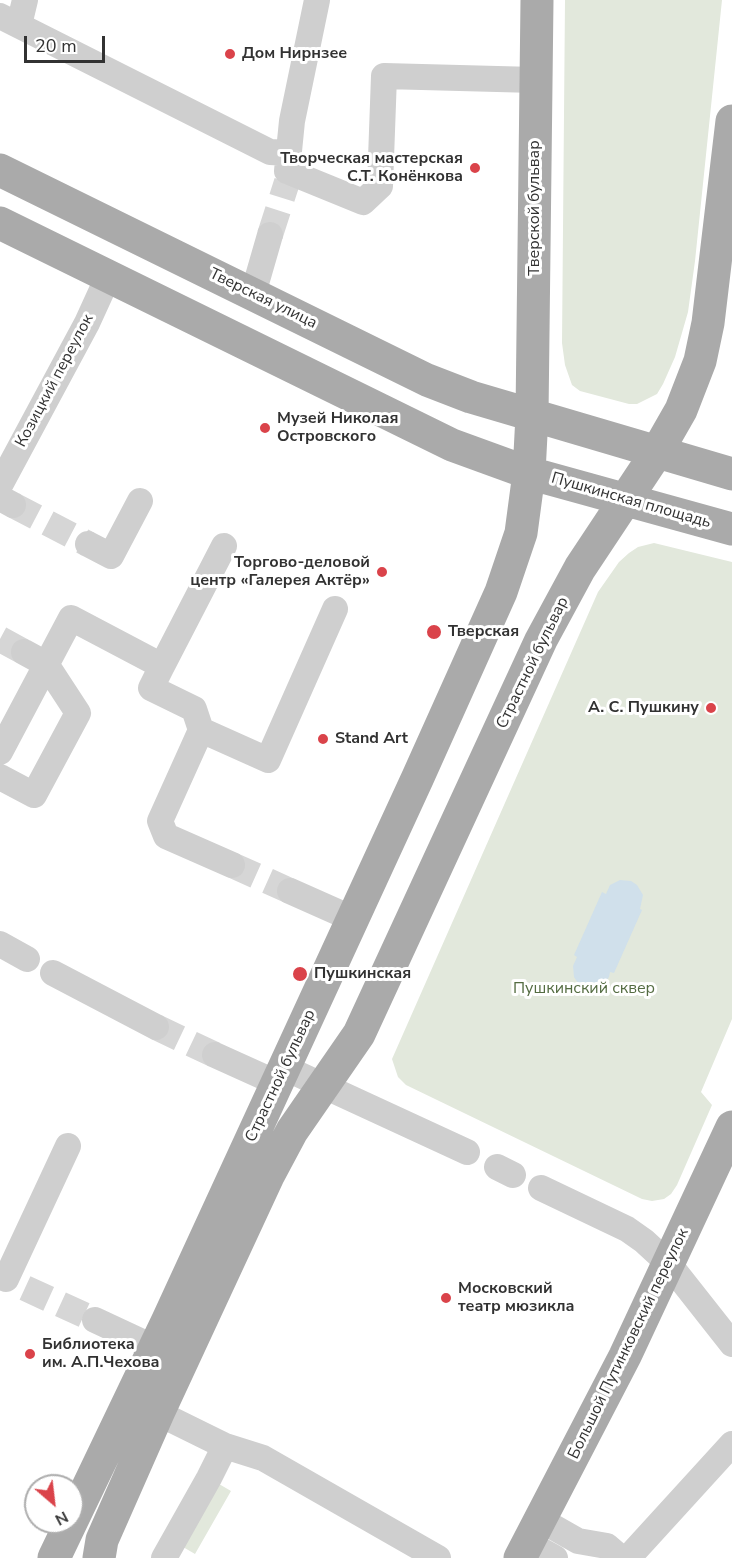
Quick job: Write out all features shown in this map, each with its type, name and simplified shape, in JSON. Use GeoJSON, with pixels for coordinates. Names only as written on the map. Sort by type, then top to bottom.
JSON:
{"type":"FeatureCollection","features":[{"type":"Feature","properties":{"kind":"main road","name":"Тверской бульвар"},"geometry":{"type":"LineString","coordinates":[[532,415],[537,0]]}},
{"type":"Feature","properties":{"kind":"main road"},"geometry":{"type":"LineString","coordinates":[[625,500],[657,452],[681,410],[703,348],[732,121]]}},
{"type":"Feature","properties":{"kind":"main road","name":"Тверская улица"},"geometry":{"type":"LineString","coordinates":[[0,170],[427,380],[471,397],[532,415]]}},
{"type":"Feature","properties":{"kind":"main road"},"geometry":{"type":"LineString","coordinates":[[0,223],[424,433],[474,454],[529,473]]}},
{"type":"Feature","properties":{"kind":"main road"},"geometry":{"type":"LineString","coordinates":[[532,415],[732,474]]}},
{"type":"Feature","properties":{"kind":"main road","name":"Страстной бульвар"},"geometry":{"type":"LineString","coordinates":[[54,1558],[155,1348],[281,1076],[501,592],[521,533],[529,473],[532,415]]}},
{"type":"Feature","properties":{"kind":"main road","name":"Пушкинская площадь"},"geometry":{"type":"LineString","coordinates":[[529,473],[732,529]]}},
{"type":"Feature","properties":{"kind":"main road","name":"Страстной бульвар"},"geometry":{"type":"LineString","coordinates":[[97,1552],[158,1413],[268,1176],[292,1131],[359,1034],[541,640],[580,568],[625,500]]}},
{"type":"Feature","properties":{"kind":"main road","name":"Большой Путинковский переулок"},"geometry":{"type":"LineString","coordinates":[[536,1545],[732,1127]]}},
{"type":"Feature","properties":{"kind":"street"},"geometry":{"type":"LineString","coordinates":[[25,0],[9,20],[270,152],[287,169],[363,202],[380,186],[384,76],[536,80]]}},
{"type":"Feature","properties":{"kind":"street"},"geometry":{"type":"LineString","coordinates":[[287,169],[292,121],[317,0]]}},
{"type":"Feature","properties":{"kind":"street"},"geometry":{"type":"LineString","coordinates":[[253,294],[270,235]]}},
{"type":"Feature","properties":{"kind":"street","name":"Козицкий переулок"},"geometry":{"type":"LineString","coordinates":[[4,496],[108,277]]}},
{"type":"Feature","properties":{"kind":"street"},"geometry":{"type":"LineString","coordinates":[[88,544],[111,556],[140,501]]}},
{"type":"Feature","properties":{"kind":"street"},"geometry":{"type":"LineString","coordinates":[[225,546],[151,688],[194,709],[201,730],[160,821],[166,836],[232,865]]}},
{"type":"Feature","properties":{"kind":"street"},"geometry":{"type":"LineString","coordinates":[[201,730],[268,760],[335,609]]}},
{"type":"Feature","properties":{"kind":"street"},"geometry":{"type":"LineString","coordinates":[[0,752],[35,658],[71,618],[162,666]]}},
{"type":"Feature","properties":{"kind":"street"},"geometry":{"type":"LineString","coordinates":[[0,777],[34,795],[78,713],[35,658]]}},
{"type":"Feature","properties":{"kind":"street"},"geometry":{"type":"LineString","coordinates":[[290,891],[353,919]]}},
{"type":"Feature","properties":{"kind":"street"},"geometry":{"type":"LineString","coordinates":[[0,944],[27,958]]}},
{"type":"Feature","properties":{"kind":"street"},"geometry":{"type":"LineString","coordinates":[[53,973],[156,1027]]}},
{"type":"Feature","properties":{"kind":"street"},"geometry":{"type":"LineString","coordinates":[[215,1055],[281,1076],[324,1086],[467,1152]]}},
{"type":"Feature","properties":{"kind":"street"},"geometry":{"type":"LineString","coordinates":[[10,1279],[68,1146]]}},
{"type":"Feature","properties":{"kind":"street"},"geometry":{"type":"LineString","coordinates":[[542,1188],[627,1229],[644,1241],[669,1264],[732,1344]]}},
{"type":"Feature","properties":{"kind":"street"},"geometry":{"type":"LineString","coordinates":[[94,1320],[155,1348]]}},
{"type":"Feature","properties":{"kind":"street"},"geometry":{"type":"LineString","coordinates":[[158,1413],[225,1446],[262,1458],[438,1558]]}},
{"type":"Feature","properties":{"kind":"street"},"geometry":{"type":"LineString","coordinates":[[628,1558],[732,1444]]}},
{"type":"Feature","properties":{"kind":"street"},"geometry":{"type":"LineString","coordinates":[[164,1558],[225,1446]]}},
{"type":"Feature","properties":{"kind":"street"},"geometry":{"type":"LineString","coordinates":[[536,1545],[578,1541],[607,1546],[621,1558]]}},
{"type":"Feature","properties":{"kind":"green space"},"geometry":{"type":"Polygon","coordinates":[[[565,0],[722,0],[688,312],[675,357],[663,384],[657,394],[637,404],[580,391],[572,385],[565,365],[562,343],[565,0]]]}},
{"type":"Feature","properties":{"kind":"green space","name":"Пушкинский сквер"},"geometry":{"type":"Polygon","coordinates":[[[654,543],[732,562],[732,1019],[701,1092],[712,1105],[677,1185],[664,1199],[652,1201],[642,1199],[406,1085],[398,1077],[392,1059],[598,592],[619,562],[629,553],[638,547],[654,543]]]}},
{"type":"Feature","properties":{"kind":"green space"},"geometry":{"type":"Polygon","coordinates":[[[219,1484],[231,1491],[195,1554],[183,1547],[219,1484]]]}},
{"type":"Feature","properties":{"kind":"shaded area"},"geometry":{"type":"Polygon","coordinates":[[[620,880],[631,881],[637,885],[643,895],[640,909],[642,910],[614,973],[610,972],[602,986],[588,989],[578,983],[574,977],[573,966],[577,957],[574,955],[602,892],[606,894],[610,885],[620,880]]]}},
{"type":"Feature","properties":{"kind":"tunnel"},"geometry":{"type":"LineString","coordinates":[[270,235],[287,182]]}},
{"type":"Feature","properties":{"kind":"tunnel"},"geometry":{"type":"LineString","coordinates":[[13,505],[88,544]]}},
{"type":"Feature","properties":{"kind":"tunnel"},"geometry":{"type":"LineString","coordinates":[[0,639],[24,652]]}},
{"type":"Feature","properties":{"kind":"tunnel"},"geometry":{"type":"LineString","coordinates":[[232,865],[290,891]]}},
{"type":"Feature","properties":{"kind":"tunnel"},"geometry":{"type":"LineString","coordinates":[[156,1027],[215,1055]]}},
{"type":"Feature","properties":{"kind":"tunnel"},"geometry":{"type":"LineString","coordinates":[[25,1288],[95,1320]]}},
{"type":"Feature","properties":{"kind":"place","name":"Дом Нирнзее"},"geometry":{"type":"Point","coordinates":[230,54]}},
{"type":"Feature","properties":{"kind":"place","name":"Творческая мастерская С.Т. Конёнкова"},"geometry":{"type":"Point","coordinates":[475,168]}},
{"type":"Feature","properties":{"kind":"place","name":"Музей Николая Островского"},"geometry":{"type":"Point","coordinates":[265,428]}},
{"type":"Feature","properties":{"kind":"place","name":"Торгово-деловой центр «Галерея Актёр»"},"geometry":{"type":"Point","coordinates":[382,572]}},
{"type":"Feature","properties":{"kind":"place","name":"Тверская"},"geometry":{"type":"Point","coordinates":[434,632]}},
{"type":"Feature","properties":{"kind":"place","name":"А. С. Пушкину"},"geometry":{"type":"Point","coordinates":[711,708]}},
{"type":"Feature","properties":{"kind":"place","name":"Stand Art"},"geometry":{"type":"Point","coordinates":[323,739]}},
{"type":"Feature","properties":{"kind":"place","name":"Пушкинская"},"geometry":{"type":"Point","coordinates":[300,974]}},
{"type":"Feature","properties":{"kind":"place","name":"Московский театр мюзикла"},"geometry":{"type":"Point","coordinates":[446,1298]}},
{"type":"Feature","properties":{"kind":"place","name":"Библиотека им. А.П.Чехова"},"geometry":{"type":"Point","coordinates":[30,1354]}}]}
